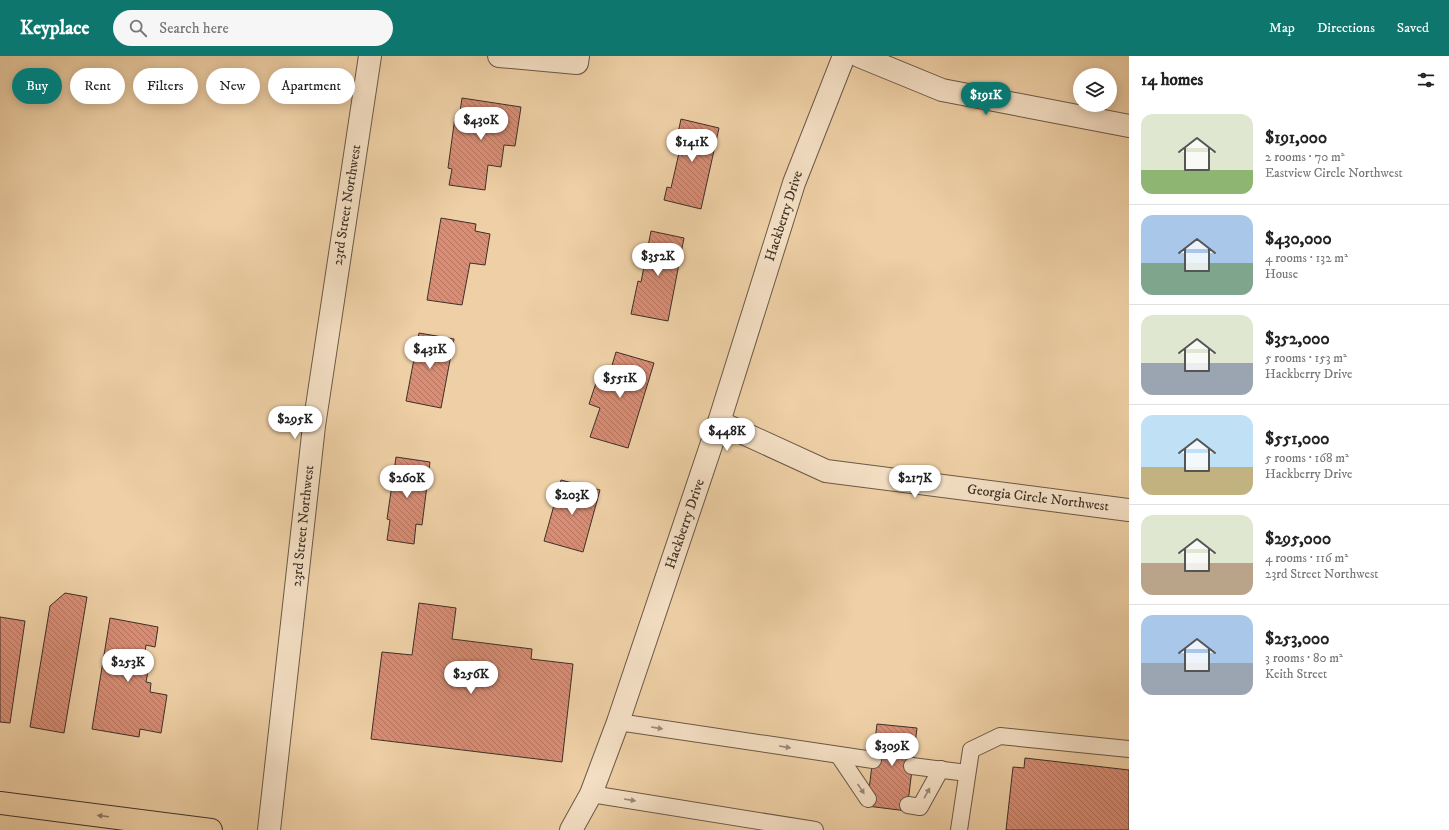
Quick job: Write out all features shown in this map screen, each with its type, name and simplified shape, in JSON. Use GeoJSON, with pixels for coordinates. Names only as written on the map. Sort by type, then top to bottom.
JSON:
{"type":"FeatureCollection","features":[{"type":"Feature","properties":{"kind":"main road"},"geometry":{"type":"LineString","coordinates":[[0,803],[211,830]]}},
{"type":"Feature","properties":{"kind":"street","name":"23rd Street Northwest"},"geometry":{"type":"LineString","coordinates":[[269,830],[314,426],[370,56]]}},
{"type":"Feature","properties":{"kind":"street"},"geometry":{"type":"LineString","coordinates":[[499,56],[578,60]]}},
{"type":"Feature","properties":{"kind":"street","name":"Hackberry Drive"},"geometry":{"type":"LineString","coordinates":[[572,830],[592,794],[618,722],[719,422],[794,183],[844,56]]}},
{"type":"Feature","properties":{"kind":"street"},"geometry":{"type":"LineString","coordinates":[[859,56],[942,90],[1129,126]]}},
{"type":"Feature","properties":{"kind":"street","name":"Georgia Circle Northwest"},"geometry":{"type":"LineString","coordinates":[[719,422],[826,471],[1129,510]]}},
{"type":"Feature","properties":{"kind":"lane"},"geometry":{"type":"LineString","coordinates":[[618,722],[873,760]]}},
{"type":"Feature","properties":{"kind":"lane"},"geometry":{"type":"LineString","coordinates":[[959,830],[971,750],[1000,736],[1129,749]]}},
{"type":"Feature","properties":{"kind":"lane"},"geometry":{"type":"LineString","coordinates":[[839,756],[868,798]]}},
{"type":"Feature","properties":{"kind":"lane"},"geometry":{"type":"LineString","coordinates":[[912,766],[967,772]]}},
{"type":"Feature","properties":{"kind":"lane"},"geometry":{"type":"LineString","coordinates":[[908,805],[920,807],[941,769]]}},
{"type":"Feature","properties":{"kind":"lane"},"geometry":{"type":"LineString","coordinates":[[592,794],[815,830]]}},
{"type":"Feature","properties":{"kind":"building"},"geometry":{"type":"Polygon","coordinates":[[[462,98],[521,107],[515,146],[504,145],[501,167],[488,165],[485,190],[449,185],[452,169],[448,168],[455,117],[459,118],[462,98]]]}},
{"type":"Feature","properties":{"kind":"building"},"geometry":{"type":"Polygon","coordinates":[[[681,119],[719,128],[701,209],[664,200],[667,187],[671,188],[679,153],[674,152],[681,119]]]}},
{"type":"Feature","properties":{"kind":"building"},"geometry":{"type":"Polygon","coordinates":[[[441,218],[476,224],[475,231],[490,234],[485,265],[470,263],[462,305],[427,300],[441,218]]]}},
{"type":"Feature","properties":{"kind":"building"},"geometry":{"type":"Polygon","coordinates":[[[651,231],[684,238],[668,321],[631,314],[638,281],[641,282],[651,231]]]}},
{"type":"Feature","properties":{"kind":"building"},"geometry":{"type":"Polygon","coordinates":[[[419,333],[454,339],[441,408],[406,401],[419,333]]]}},
{"type":"Feature","properties":{"kind":"building"},"geometry":{"type":"Polygon","coordinates":[[[616,352],[654,363],[628,448],[590,437],[600,408],[589,404],[597,380],[607,382],[616,352]]]}},
{"type":"Feature","properties":{"kind":"building"},"geometry":{"type":"Polygon","coordinates":[[[396,457],[430,462],[422,525],[416,524],[414,544],[387,540],[390,520],[387,519],[396,457]]]}},
{"type":"Feature","properties":{"kind":"building"},"geometry":{"type":"Polygon","coordinates":[[[561,480],[600,490],[583,552],[544,541],[561,480]]]}},
{"type":"Feature","properties":{"kind":"building"},"geometry":{"type":"Polygon","coordinates":[[[65,593],[87,597],[64,733],[30,727],[50,606],[65,593]]]}},
{"type":"Feature","properties":{"kind":"building"},"geometry":{"type":"Polygon","coordinates":[[[419,603],[456,608],[452,639],[532,649],[531,659],[573,664],[562,762],[371,739],[382,652],[412,655],[419,603]]]}},
{"type":"Feature","properties":{"kind":"building"},"geometry":{"type":"Polygon","coordinates":[[[0,617],[25,621],[10,723],[0,722],[0,617]]]}},
{"type":"Feature","properties":{"kind":"building"},"geometry":{"type":"Polygon","coordinates":[[[110,618],[158,627],[155,647],[146,645],[144,659],[150,660],[146,682],[151,683],[150,692],[167,695],[161,733],[140,729],[139,737],[92,729],[110,618]]]}},
{"type":"Feature","properties":{"kind":"building"},"geometry":{"type":"Polygon","coordinates":[[[877,724],[917,728],[907,811],[867,806],[877,724]]]}},
{"type":"Feature","properties":{"kind":"building"},"geometry":{"type":"Polygon","coordinates":[[[1025,758],[1129,770],[1129,830],[1006,830],[1013,767],[1024,768],[1025,758]]]}}]}
